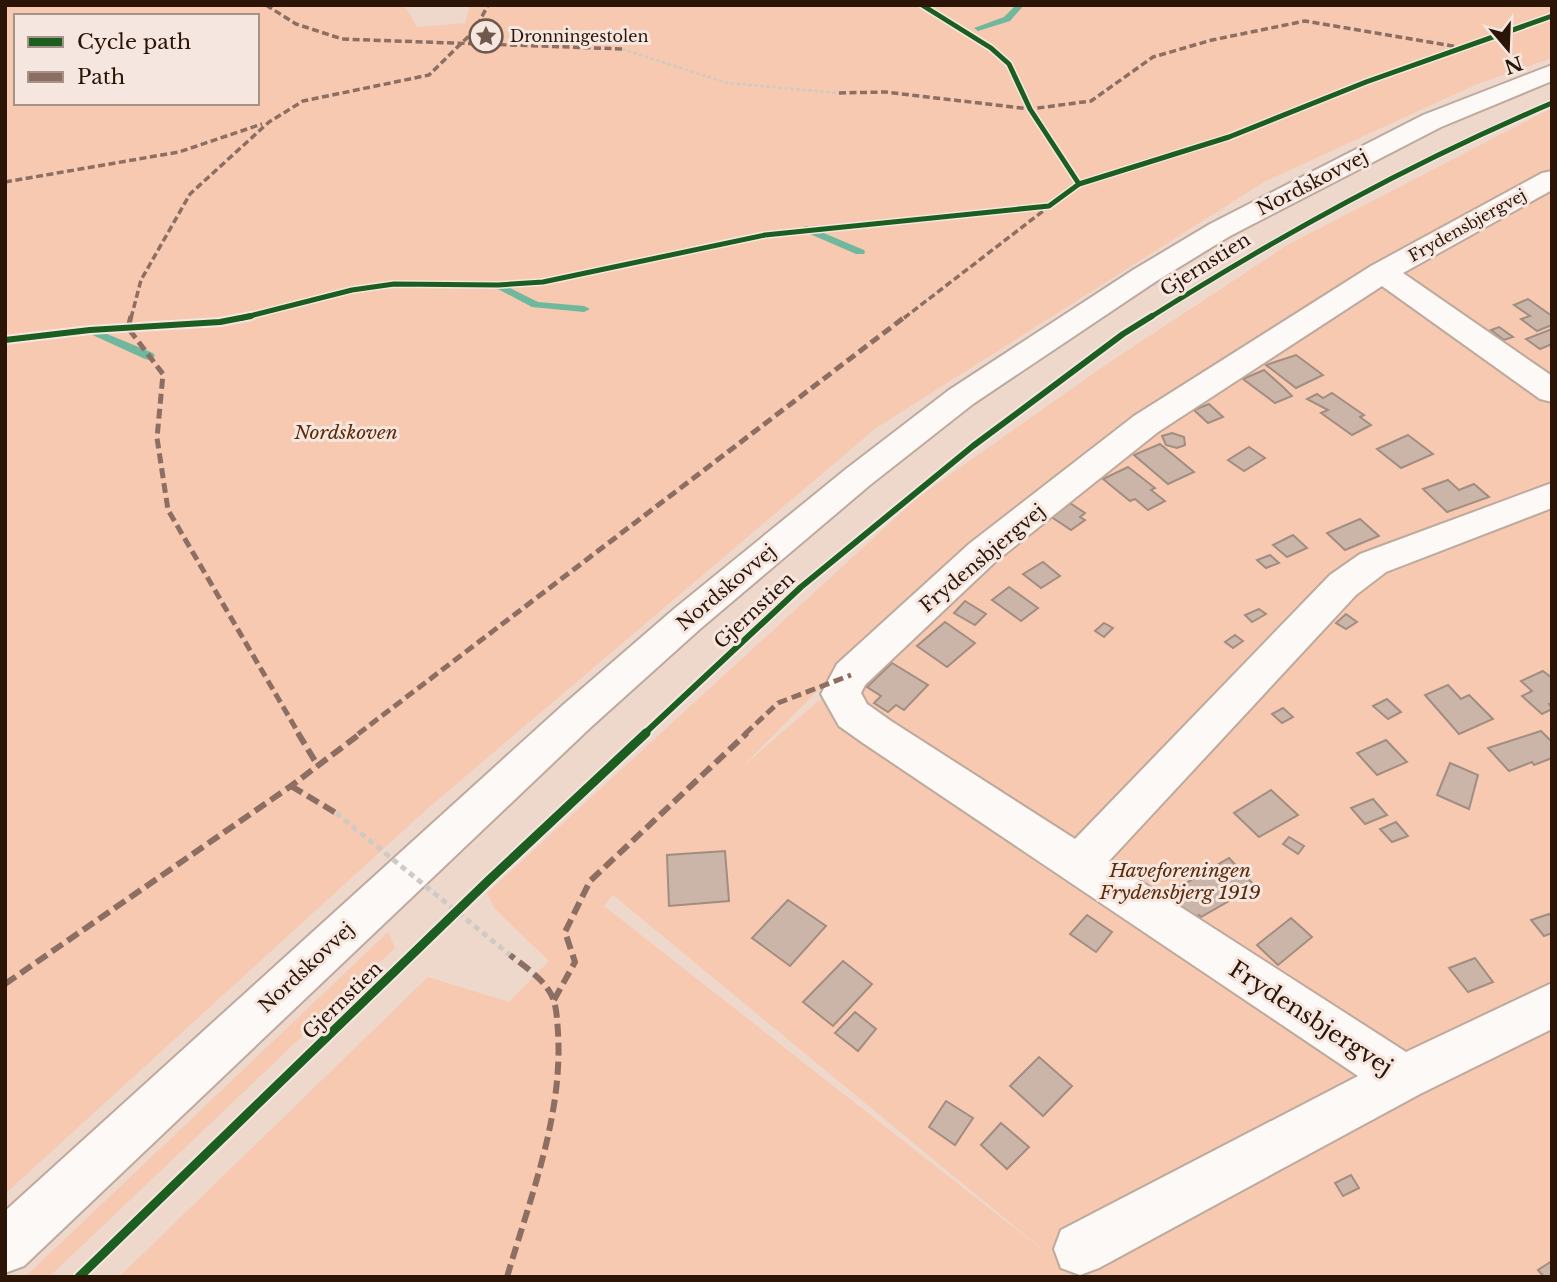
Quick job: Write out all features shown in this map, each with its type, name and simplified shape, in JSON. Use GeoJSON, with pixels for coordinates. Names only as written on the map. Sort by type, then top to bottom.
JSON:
{"type":"FeatureCollection","features":[{"type":"Feature","properties":{"kind":"street","name":"Nordskovvej"},"geometry":{"type":"LineString","coordinates":[[5,1247],[577,716],[687,619],[961,397],[1144,276],[1220,230],[1326,173],[1432,121],[1552,72]]}},
{"type":"Feature","properties":{"kind":"street","name":"Frydensbjergvej"},"geometry":{"type":"LineString","coordinates":[[1403,1078],[853,715],[841,694],[851,675],[982,553],[1146,424],[1382,272],[1552,179]]}},
{"type":"Feature","properties":{"kind":"street","name":"Frydensbjergvej"},"geometry":{"type":"LineString","coordinates":[[1382,272],[1552,392]]}},
{"type":"Feature","properties":{"kind":"street"},"geometry":{"type":"LineString","coordinates":[[1079,864],[1343,585],[1373,563],[1552,495]]}},
{"type":"Feature","properties":{"kind":"street","name":"Frydensbjergvej"},"geometry":{"type":"LineString","coordinates":[[1080,1249],[1403,1078],[1552,1005]]}},
{"type":"Feature","properties":{"kind":"path"},"geometry":{"type":"LineString","coordinates":[[622,50],[727,83],[839,93]]}},
{"type":"Feature","properties":{"kind":"path"},"geometry":{"type":"LineString","coordinates":[[336,813],[510,955]]}},
{"type":"Feature","properties":{"kind":"path"},"geometry":{"type":"LineString","coordinates":[[448,920],[468,900]]}},
{"type":"Feature","properties":{"kind":"green space","name":"Nordskoven"},"geometry":{"type":"Polygon","coordinates":[[[5,5],[404,5],[417,27],[465,23],[470,5],[1552,5],[1552,58],[1475,85],[1264,182],[876,428],[427,809],[5,1194],[5,5]]]}},
{"type":"Feature","properties":{"kind":"green space","name":"Haveforeningen Frydensbjerg 1919"},"geometry":{"type":"Polygon","coordinates":[[[1552,108],[1552,1277],[119,1277],[428,977],[509,1002],[549,961],[494,908],[487,893],[917,498],[1104,366],[1289,244],[1552,108]],[[1119,441],[858,650],[741,768],[1119,441]],[[613,895],[604,906],[1054,1259],[613,895]]]}},
{"type":"Feature","properties":{"kind":"green space"},"geometry":{"type":"Polygon","coordinates":[[[388,932],[395,948],[49,1277],[25,1277],[388,932]]]}},
{"type":"Feature","properties":{"kind":"building"},"geometry":{"type":"Polygon","coordinates":[[[1528,299],[1552,316],[1552,325],[1537,331],[1521,319],[1530,316],[1514,305],[1528,299]]]}},
{"type":"Feature","properties":{"kind":"building"},"geometry":{"type":"Polygon","coordinates":[[[1499,327],[1513,337],[1504,340],[1491,330],[1499,327]]]}},
{"type":"Feature","properties":{"kind":"building"},"geometry":{"type":"Polygon","coordinates":[[[1552,329],[1552,344],[1540,349],[1526,339],[1552,329]]]}},
{"type":"Feature","properties":{"kind":"building"},"geometry":{"type":"Polygon","coordinates":[[[1296,355],[1323,375],[1296,388],[1266,365],[1296,355]]]}},
{"type":"Feature","properties":{"kind":"building"},"geometry":{"type":"Polygon","coordinates":[[[1264,370],[1292,396],[1275,403],[1243,379],[1264,370]]]}},
{"type":"Feature","properties":{"kind":"building"},"geometry":{"type":"Polygon","coordinates":[[[1332,393],[1364,415],[1360,417],[1371,425],[1352,435],[1321,413],[1328,410],[1307,399],[1317,394],[1323,398],[1332,393]]]}},
{"type":"Feature","properties":{"kind":"building"},"geometry":{"type":"Polygon","coordinates":[[[1209,404],[1223,417],[1208,423],[1194,410],[1209,404]]]}},
{"type":"Feature","properties":{"kind":"building"},"geometry":{"type":"Polygon","coordinates":[[[1172,433],[1184,437],[1185,445],[1177,448],[1166,445],[1162,436],[1172,433]]]}},
{"type":"Feature","properties":{"kind":"building"},"geometry":{"type":"Polygon","coordinates":[[[1408,435],[1433,454],[1401,468],[1377,449],[1408,435]]]}},
{"type":"Feature","properties":{"kind":"building"},"geometry":{"type":"Polygon","coordinates":[[[1160,444],[1194,472],[1168,484],[1134,455],[1160,444]]]}},
{"type":"Feature","properties":{"kind":"building"},"geometry":{"type":"Polygon","coordinates":[[[1249,447],[1265,458],[1244,471],[1228,460],[1249,447]]]}},
{"type":"Feature","properties":{"kind":"building"},"geometry":{"type":"Polygon","coordinates":[[[1128,467],[1155,488],[1151,490],[1165,501],[1148,510],[1135,499],[1130,501],[1103,479],[1128,467]]]}},
{"type":"Feature","properties":{"kind":"building"},"geometry":{"type":"Polygon","coordinates":[[[1448,480],[1459,490],[1474,484],[1489,497],[1447,512],[1423,489],[1448,480]]]}},
{"type":"Feature","properties":{"kind":"building"},"geometry":{"type":"Polygon","coordinates":[[[1070,503],[1085,513],[1080,517],[1085,520],[1071,530],[1050,516],[1070,503]]]}},
{"type":"Feature","properties":{"kind":"building"},"geometry":{"type":"Polygon","coordinates":[[[1360,519],[1379,536],[1345,550],[1327,533],[1360,519]]]}},
{"type":"Feature","properties":{"kind":"building"},"geometry":{"type":"Polygon","coordinates":[[[1293,535],[1307,548],[1287,557],[1273,545],[1293,535]]]}},
{"type":"Feature","properties":{"kind":"building"},"geometry":{"type":"Polygon","coordinates":[[[1270,555],[1279,563],[1266,568],[1257,560],[1270,555]]]}},
{"type":"Feature","properties":{"kind":"building"},"geometry":{"type":"Polygon","coordinates":[[[1043,562],[1060,576],[1041,588],[1023,574],[1043,562]]]}},
{"type":"Feature","properties":{"kind":"building"},"geometry":{"type":"Polygon","coordinates":[[[1009,587],[1038,608],[1021,621],[992,600],[1009,587]]]}},
{"type":"Feature","properties":{"kind":"building"},"geometry":{"type":"Polygon","coordinates":[[[965,601],[986,614],[975,625],[954,613],[965,601]]]}},
{"type":"Feature","properties":{"kind":"building"},"geometry":{"type":"Polygon","coordinates":[[[1259,609],[1266,614],[1252,622],[1245,615],[1259,609]]]}},
{"type":"Feature","properties":{"kind":"building"},"geometry":{"type":"Polygon","coordinates":[[[1346,614],[1357,622],[1346,629],[1336,623],[1346,614]]]}},
{"type":"Feature","properties":{"kind":"building"},"geometry":{"type":"Polygon","coordinates":[[[945,622],[975,643],[947,667],[917,646],[945,622]]]}},
{"type":"Feature","properties":{"kind":"building"},"geometry":{"type":"Polygon","coordinates":[[[1104,623],[1113,628],[1104,637],[1095,631],[1104,623]]]}},
{"type":"Feature","properties":{"kind":"building"},"geometry":{"type":"Polygon","coordinates":[[[1235,635],[1243,641],[1233,648],[1225,642],[1235,635]]]}},
{"type":"Feature","properties":{"kind":"building"},"geometry":{"type":"Polygon","coordinates":[[[892,663],[928,685],[904,710],[896,705],[888,712],[874,703],[881,696],[867,687],[892,663]]]}},
{"type":"Feature","properties":{"kind":"building"},"geometry":{"type":"Polygon","coordinates":[[[1543,671],[1552,678],[1552,703],[1549,704],[1552,709],[1542,714],[1522,696],[1532,691],[1521,681],[1543,671]]]}},
{"type":"Feature","properties":{"kind":"building"},"geometry":{"type":"Polygon","coordinates":[[[1448,685],[1461,699],[1469,695],[1493,719],[1459,734],[1425,695],[1448,685]]]}},
{"type":"Feature","properties":{"kind":"building"},"geometry":{"type":"Polygon","coordinates":[[[1387,699],[1401,712],[1388,719],[1373,706],[1387,699]]]}},
{"type":"Feature","properties":{"kind":"building"},"geometry":{"type":"Polygon","coordinates":[[[1283,708],[1293,717],[1282,723],[1272,714],[1283,708]]]}},
{"type":"Feature","properties":{"kind":"building"},"geometry":{"type":"Polygon","coordinates":[[[1541,731],[1552,742],[1552,758],[1534,765],[1532,762],[1509,771],[1488,748],[1541,731]]]}},
{"type":"Feature","properties":{"kind":"building"},"geometry":{"type":"Polygon","coordinates":[[[1386,740],[1407,762],[1377,775],[1357,753],[1386,740]]]}},
{"type":"Feature","properties":{"kind":"building"},"geometry":{"type":"Polygon","coordinates":[[[1450,763],[1478,775],[1469,809],[1437,795],[1450,763]]]}},
{"type":"Feature","properties":{"kind":"building"},"geometry":{"type":"Polygon","coordinates":[[[1271,790],[1298,815],[1259,837],[1234,813],[1271,790]]]}},
{"type":"Feature","properties":{"kind":"building"},"geometry":{"type":"Polygon","coordinates":[[[1373,799],[1387,815],[1365,824],[1351,808],[1373,799]]]}},
{"type":"Feature","properties":{"kind":"building"},"geometry":{"type":"Polygon","coordinates":[[[1396,822],[1408,836],[1392,842],[1380,829],[1396,822]]]}},
{"type":"Feature","properties":{"kind":"building"},"geometry":{"type":"Polygon","coordinates":[[[1289,837],[1304,846],[1298,854],[1283,844],[1289,837]]]}},
{"type":"Feature","properties":{"kind":"building"},"geometry":{"type":"Polygon","coordinates":[[[725,851],[729,901],[669,906],[667,855],[725,851]]]}},
{"type":"Feature","properties":{"kind":"building"},"geometry":{"type":"Polygon","coordinates":[[[1229,858],[1255,886],[1201,917],[1199,915],[1191,919],[1169,893],[1229,858]]]}},
{"type":"Feature","properties":{"kind":"building"},"geometry":{"type":"Polygon","coordinates":[[[788,900],[826,926],[790,966],[752,938],[788,900]]]}},
{"type":"Feature","properties":{"kind":"building"},"geometry":{"type":"Polygon","coordinates":[[[1549,914],[1552,917],[1552,933],[1544,936],[1531,920],[1549,914]]]}},
{"type":"Feature","properties":{"kind":"building"},"geometry":{"type":"Polygon","coordinates":[[[1087,915],[1112,932],[1096,952],[1070,934],[1087,915]]]}},
{"type":"Feature","properties":{"kind":"building"},"geometry":{"type":"Polygon","coordinates":[[[1291,918],[1312,937],[1278,965],[1257,945],[1291,918]]]}},
{"type":"Feature","properties":{"kind":"building"},"geometry":{"type":"Polygon","coordinates":[[[1475,958],[1493,982],[1468,992],[1449,968],[1475,958]]]}},
{"type":"Feature","properties":{"kind":"building"},"geometry":{"type":"Polygon","coordinates":[[[843,961],[872,984],[833,1026],[803,1002],[843,961]]]}},
{"type":"Feature","properties":{"kind":"building"},"geometry":{"type":"Polygon","coordinates":[[[855,1012],[876,1029],[858,1051],[835,1033],[855,1012]]]}},
{"type":"Feature","properties":{"kind":"building"},"geometry":{"type":"Polygon","coordinates":[[[1039,1057],[1072,1086],[1043,1116],[1010,1086],[1039,1057]]]}},
{"type":"Feature","properties":{"kind":"building"},"geometry":{"type":"Polygon","coordinates":[[[946,1101],[973,1118],[955,1145],[929,1127],[946,1101]]]}},
{"type":"Feature","properties":{"kind":"building"},"geometry":{"type":"Polygon","coordinates":[[[1001,1123],[1029,1147],[1007,1169],[981,1145],[1001,1123]]]}},
{"type":"Feature","properties":{"kind":"building"},"geometry":{"type":"Polygon","coordinates":[[[1351,1175],[1359,1188],[1343,1196],[1335,1183],[1351,1175]]]}},
{"type":"Feature","properties":{"kind":"building"},"geometry":{"type":"Polygon","coordinates":[[[1552,1261],[1552,1277],[1544,1277],[1538,1270],[1552,1261]]]}},
{"type":"Feature","properties":{"kind":"waterway"},"geometry":{"type":"LineString","coordinates":[[978,28],[1007,19],[1020,5]]}},
{"type":"Feature","properties":{"kind":"waterway"},"geometry":{"type":"LineString","coordinates":[[807,229],[860,252]]}},
{"type":"Feature","properties":{"kind":"waterway"},"geometry":{"type":"LineString","coordinates":[[498,285],[536,305],[584,309]]}},
{"type":"Feature","properties":{"kind":"waterway"},"geometry":{"type":"LineString","coordinates":[[90,330],[149,356]]}},
{"type":"Feature","properties":{"kind":"marked path"},"geometry":{"type":"LineString","coordinates":[[266,5],[296,24],[342,39],[622,49]]}},
{"type":"Feature","properties":{"kind":"marked path"},"geometry":{"type":"LineString","coordinates":[[318,766],[168,510],[157,438],[163,374],[128,328],[141,280],[190,194],[269,122],[303,101],[429,75],[475,30],[488,5]]}},
{"type":"Feature","properties":{"kind":"marked path"},"geometry":{"type":"LineString","coordinates":[[839,93],[885,92],[1030,109],[1091,101],[1153,57],[1212,40],[1305,21],[1459,47]]}},
{"type":"Feature","properties":{"kind":"marked path"},"geometry":{"type":"LineString","coordinates":[[5,182],[179,152],[262,124]]}},
{"type":"Feature","properties":{"kind":"marked path"},"geometry":{"type":"LineString","coordinates":[[5,984],[291,786],[1047,208]]}},
{"type":"Feature","properties":{"kind":"marked path"},"geometry":{"type":"LineString","coordinates":[[554,1000],[575,962],[565,932],[590,881],[778,703],[851,675]]}},
{"type":"Feature","properties":{"kind":"marked path"},"geometry":{"type":"LineString","coordinates":[[291,786],[336,813]]}},
{"type":"Feature","properties":{"kind":"marked path"},"geometry":{"type":"LineString","coordinates":[[507,1277],[542,1159],[555,1099],[558,1069],[554,1001],[541,981],[510,955]]}},
{"type":"Feature","properties":{"kind":"cycle path"},"geometry":{"type":"LineString","coordinates":[[922,5],[991,48],[1009,64],[1030,109],[1079,184]]}},
{"type":"Feature","properties":{"kind":"cycle path"},"geometry":{"type":"LineString","coordinates":[[5,340],[90,330],[220,322],[276,311],[352,290],[394,284],[498,285],[543,282],[765,235],[1049,206],[1079,184],[1229,137],[1366,82],[1552,16]]}},
{"type":"Feature","properties":{"kind":"cycle path","name":"Gjernstien"},"geometry":{"type":"LineString","coordinates":[[79,1277],[488,881],[801,587],[973,446],[1123,334],[1254,252],[1363,191],[1470,138],[1552,103]]}},
{"type":"Feature","properties":{"kind":"place","name":"Dronningestolen"},"geometry":{"type":"Point","coordinates":[486,36]}}]}
